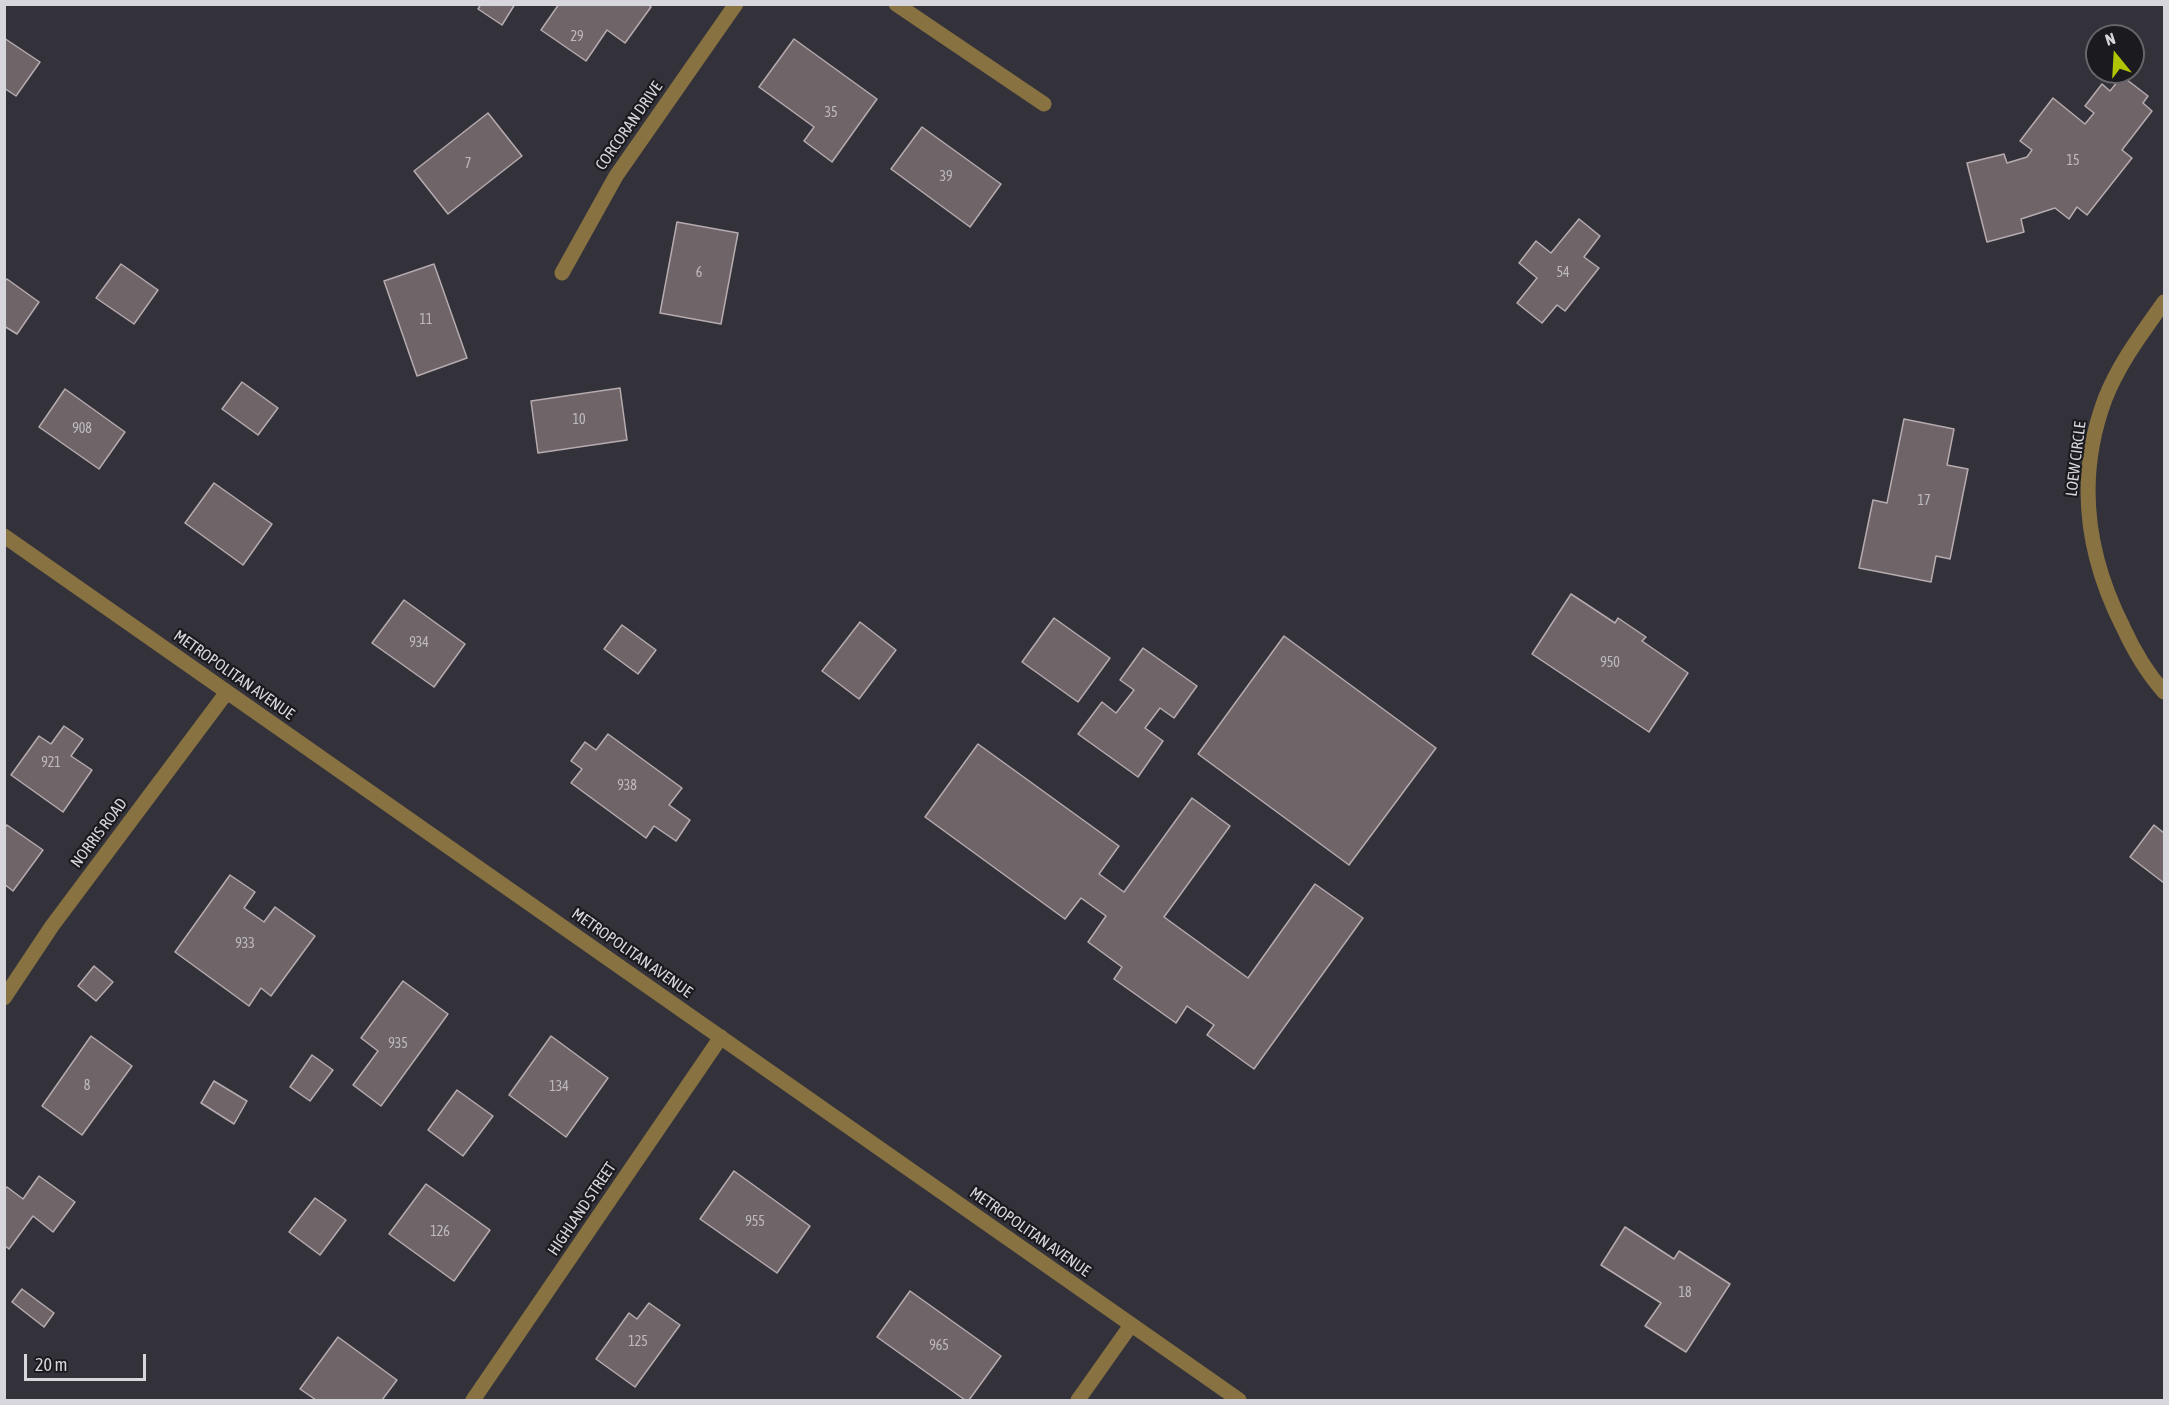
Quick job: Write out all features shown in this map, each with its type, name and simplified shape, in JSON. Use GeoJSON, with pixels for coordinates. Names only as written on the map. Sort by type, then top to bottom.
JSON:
{"type":"FeatureCollection","features":[{"type":"Feature","properties":{"kind":"street","name":"CORCORAN DRIVE"},"geometry":{"type":"LineString","coordinates":[[562,273],[616,176],[736,4]]}},
{"type":"Feature","properties":{"kind":"street"},"geometry":{"type":"LineString","coordinates":[[896,4],[1044,104]]}},
{"type":"Feature","properties":{"kind":"street","name":"LOEW CIRCLE"},"geometry":{"type":"LineString","coordinates":[[2164,302],[2133,346],[2106,397],[2097,424],[2088,482],[2088,508],[2091,535],[2103,584],[2113,609],[2141,661],[2164,692]]}},
{"type":"Feature","properties":{"kind":"street","name":"METROPOLITAN AVENUE"},"geometry":{"type":"LineString","coordinates":[[4,536],[1239,1401]]}},
{"type":"Feature","properties":{"kind":"street","name":"NORRIS ROAD"},"geometry":{"type":"LineString","coordinates":[[4,998],[52,926],[227,692]]}},
{"type":"Feature","properties":{"kind":"street","name":"HIGHLAND STREET"},"geometry":{"type":"LineString","coordinates":[[473,1401],[721,1037]]}},
{"type":"Feature","properties":{"kind":"street"},"geometry":{"type":"LineString","coordinates":[[1078,1401],[1131,1325]]}},
{"type":"Feature","properties":{"kind":"building"},"geometry":{"type":"Polygon","coordinates":[[[481,4],[515,4],[502,25],[478,9],[481,4]]]}},
{"type":"Feature","properties":{"kind":"building"},"geometry":{"type":"Polygon","coordinates":[[[559,4],[647,4],[651,7],[625,43],[607,30],[586,61],[541,30],[559,4]]]}},
{"type":"Feature","properties":{"kind":"building"},"geometry":{"type":"Polygon","coordinates":[[[4,38],[40,62],[16,96],[4,88],[4,38]]]}},
{"type":"Feature","properties":{"kind":"building"},"geometry":{"type":"Polygon","coordinates":[[[794,39],[877,99],[832,162],[804,141],[814,127],[759,87],[794,39]]]}},
{"type":"Feature","properties":{"kind":"building"},"geometry":{"type":"Polygon","coordinates":[[[2102,84],[2110,91],[2116,84],[2132,84],[2148,96],[2143,103],[2152,111],[2122,150],[2132,158],[2087,215],[2077,207],[2069,219],[2055,208],[2021,219],[2024,232],[1987,242],[1967,163],[2004,154],[2007,163],[2027,157],[2032,150],[2020,141],[2053,98],[2085,124],[2094,113],[2085,106],[2102,84]]]}},
{"type":"Feature","properties":{"kind":"building"},"geometry":{"type":"Polygon","coordinates":[[[488,113],[522,156],[448,214],[414,171],[488,113]]]}},
{"type":"Feature","properties":{"kind":"building"},"geometry":{"type":"Polygon","coordinates":[[[922,127],[1001,184],[970,227],[891,169],[922,127]]]}},
{"type":"Feature","properties":{"kind":"building"},"geometry":{"type":"Polygon","coordinates":[[[1579,219],[1600,236],[1584,257],[1599,268],[1565,311],[1557,305],[1542,323],[1517,303],[1537,278],[1519,263],[1536,241],[1551,253],[1579,219]]]}},
{"type":"Feature","properties":{"kind":"building"},"geometry":{"type":"Polygon","coordinates":[[[677,222],[738,233],[721,324],[660,313],[677,222]]]}},
{"type":"Feature","properties":{"kind":"building"},"geometry":{"type":"Polygon","coordinates":[[[121,264],[158,290],[134,324],[96,298],[121,264]]]}},
{"type":"Feature","properties":{"kind":"building"},"geometry":{"type":"Polygon","coordinates":[[[434,264],[467,358],[417,376],[384,281],[434,264]]]}},
{"type":"Feature","properties":{"kind":"building"},"geometry":{"type":"Polygon","coordinates":[[[7,279],[39,302],[17,334],[4,326],[4,282],[7,279]]]}},
{"type":"Feature","properties":{"kind":"building"},"geometry":{"type":"Polygon","coordinates":[[[242,382],[278,408],[258,435],[222,409],[242,382]]]}},
{"type":"Feature","properties":{"kind":"building"},"geometry":{"type":"Polygon","coordinates":[[[620,388],[627,440],[538,453],[531,401],[620,388]]]}},
{"type":"Feature","properties":{"kind":"building"},"geometry":{"type":"Polygon","coordinates":[[[65,389],[125,432],[99,469],[39,427],[65,389]]]}},
{"type":"Feature","properties":{"kind":"building"},"geometry":{"type":"Polygon","coordinates":[[[1904,419],[1954,429],[1947,465],[1968,469],[1950,559],[1936,556],[1931,582],[1859,568],[1873,500],[1887,503],[1904,419]]]}},
{"type":"Feature","properties":{"kind":"building"},"geometry":{"type":"Polygon","coordinates":[[[214,483],[272,524],[243,565],[185,523],[214,483]]]}},
{"type":"Feature","properties":{"kind":"building"},"geometry":{"type":"Polygon","coordinates":[[[1571,594],[1615,623],[1618,618],[1646,637],[1642,641],[1688,673],[1649,732],[1532,654],[1571,594]]]}},
{"type":"Feature","properties":{"kind":"building"},"geometry":{"type":"Polygon","coordinates":[[[404,600],[465,644],[434,687],[372,643],[404,600]]]}},
{"type":"Feature","properties":{"kind":"building"},"geometry":{"type":"Polygon","coordinates":[[[1054,618],[1110,658],[1078,702],[1022,662],[1054,618]]]}},
{"type":"Feature","properties":{"kind":"building"},"geometry":{"type":"Polygon","coordinates":[[[860,622],[896,650],[859,699],[822,671],[860,622]]]}},
{"type":"Feature","properties":{"kind":"building"},"geometry":{"type":"Polygon","coordinates":[[[622,625],[656,650],[638,674],[604,649],[622,625]]]}},
{"type":"Feature","properties":{"kind":"building"},"geometry":{"type":"Polygon","coordinates":[[[1284,636],[1436,748],[1349,865],[1198,754],[1284,636]]]}},
{"type":"Feature","properties":{"kind":"building"},"geometry":{"type":"Polygon","coordinates":[[[1143,648],[1197,686],[1174,718],[1160,708],[1145,728],[1163,741],[1138,777],[1078,734],[1102,702],[1116,713],[1134,690],[1120,680],[1143,648]]]}},
{"type":"Feature","properties":{"kind":"building"},"geometry":{"type":"Polygon","coordinates":[[[64,726],[83,739],[71,756],[92,770],[63,812],[11,775],[39,736],[51,744],[64,726]]]}},
{"type":"Feature","properties":{"kind":"building"},"geometry":{"type":"Polygon","coordinates":[[[608,734],[682,788],[669,805],[690,820],[676,841],[654,826],[646,838],[571,783],[582,769],[571,761],[585,742],[596,750],[608,734]]]}},
{"type":"Feature","properties":{"kind":"building"},"geometry":{"type":"Polygon","coordinates":[[[978,744],[1119,846],[1099,874],[1124,892],[1192,798],[1230,826],[1164,917],[1248,978],[1315,884],[1363,918],[1254,1069],[1207,1035],[1214,1025],[1187,1006],[1176,1023],[1114,979],[1122,967],[1088,942],[1106,916],[1081,898],[1065,919],[925,817],[978,744]]]}},
{"type":"Feature","properties":{"kind":"building"},"geometry":{"type":"Polygon","coordinates":[[[7,825],[43,850],[13,891],[4,884],[4,829],[7,825]]]}},
{"type":"Feature","properties":{"kind":"building"},"geometry":{"type":"Polygon","coordinates":[[[2154,825],[2164,833],[2164,883],[2130,857],[2154,825]]]}},
{"type":"Feature","properties":{"kind":"building"},"geometry":{"type":"Polygon","coordinates":[[[230,875],[255,892],[244,908],[264,922],[275,907],[315,936],[271,996],[261,988],[249,1006],[175,952],[230,875]]]}},
{"type":"Feature","properties":{"kind":"building"},"geometry":{"type":"Polygon","coordinates":[[[94,966],[113,982],[96,1001],[78,986],[94,966]]]}},
{"type":"Feature","properties":{"kind":"building"},"geometry":{"type":"Polygon","coordinates":[[[403,981],[448,1014],[381,1106],[353,1085],[378,1051],[361,1038],[403,981]]]}},
{"type":"Feature","properties":{"kind":"building"},"geometry":{"type":"Polygon","coordinates":[[[91,1036],[132,1066],[82,1135],[42,1106],[91,1036]]]}},
{"type":"Feature","properties":{"kind":"building"},"geometry":{"type":"Polygon","coordinates":[[[551,1036],[608,1078],[566,1137],[509,1095],[551,1036]]]}},
{"type":"Feature","properties":{"kind":"building"},"geometry":{"type":"Polygon","coordinates":[[[312,1055],[333,1070],[310,1101],[290,1087],[312,1055]]]}},
{"type":"Feature","properties":{"kind":"building"},"geometry":{"type":"Polygon","coordinates":[[[214,1081],[247,1101],[234,1124],[201,1103],[214,1081]]]}},
{"type":"Feature","properties":{"kind":"building"},"geometry":{"type":"Polygon","coordinates":[[[457,1090],[493,1116],[463,1156],[428,1130],[457,1090]]]}},
{"type":"Feature","properties":{"kind":"building"},"geometry":{"type":"Polygon","coordinates":[[[734,1171],[810,1226],[777,1273],[700,1219],[734,1171]]]}},
{"type":"Feature","properties":{"kind":"building"},"geometry":{"type":"Polygon","coordinates":[[[39,1176],[75,1202],[53,1232],[33,1216],[9,1249],[4,1245],[4,1190],[7,1187],[23,1199],[39,1176]]]}},
{"type":"Feature","properties":{"kind":"building"},"geometry":{"type":"Polygon","coordinates":[[[426,1184],[490,1230],[454,1281],[389,1234],[426,1184]]]}},
{"type":"Feature","properties":{"kind":"building"},"geometry":{"type":"Polygon","coordinates":[[[315,1198],[346,1220],[320,1255],[289,1232],[315,1198]]]}},
{"type":"Feature","properties":{"kind":"building"},"geometry":{"type":"Polygon","coordinates":[[[1625,1227],[1674,1259],[1679,1251],[1730,1284],[1686,1352],[1645,1326],[1661,1303],[1601,1265],[1625,1227]]]}},
{"type":"Feature","properties":{"kind":"building"},"geometry":{"type":"Polygon","coordinates":[[[22,1289],[54,1313],[44,1327],[12,1302],[22,1289]]]}},
{"type":"Feature","properties":{"kind":"building"},"geometry":{"type":"Polygon","coordinates":[[[910,1291],[1001,1356],[969,1400],[965,1400],[877,1337],[910,1291]]]}},
{"type":"Feature","properties":{"kind":"building"},"geometry":{"type":"Polygon","coordinates":[[[649,1303],[680,1325],[635,1387],[596,1359],[629,1313],[637,1319],[649,1303]]]}},
{"type":"Feature","properties":{"kind":"building"},"geometry":{"type":"Polygon","coordinates":[[[338,1337],[397,1380],[382,1400],[316,1400],[300,1389],[338,1337]]]}}]}
